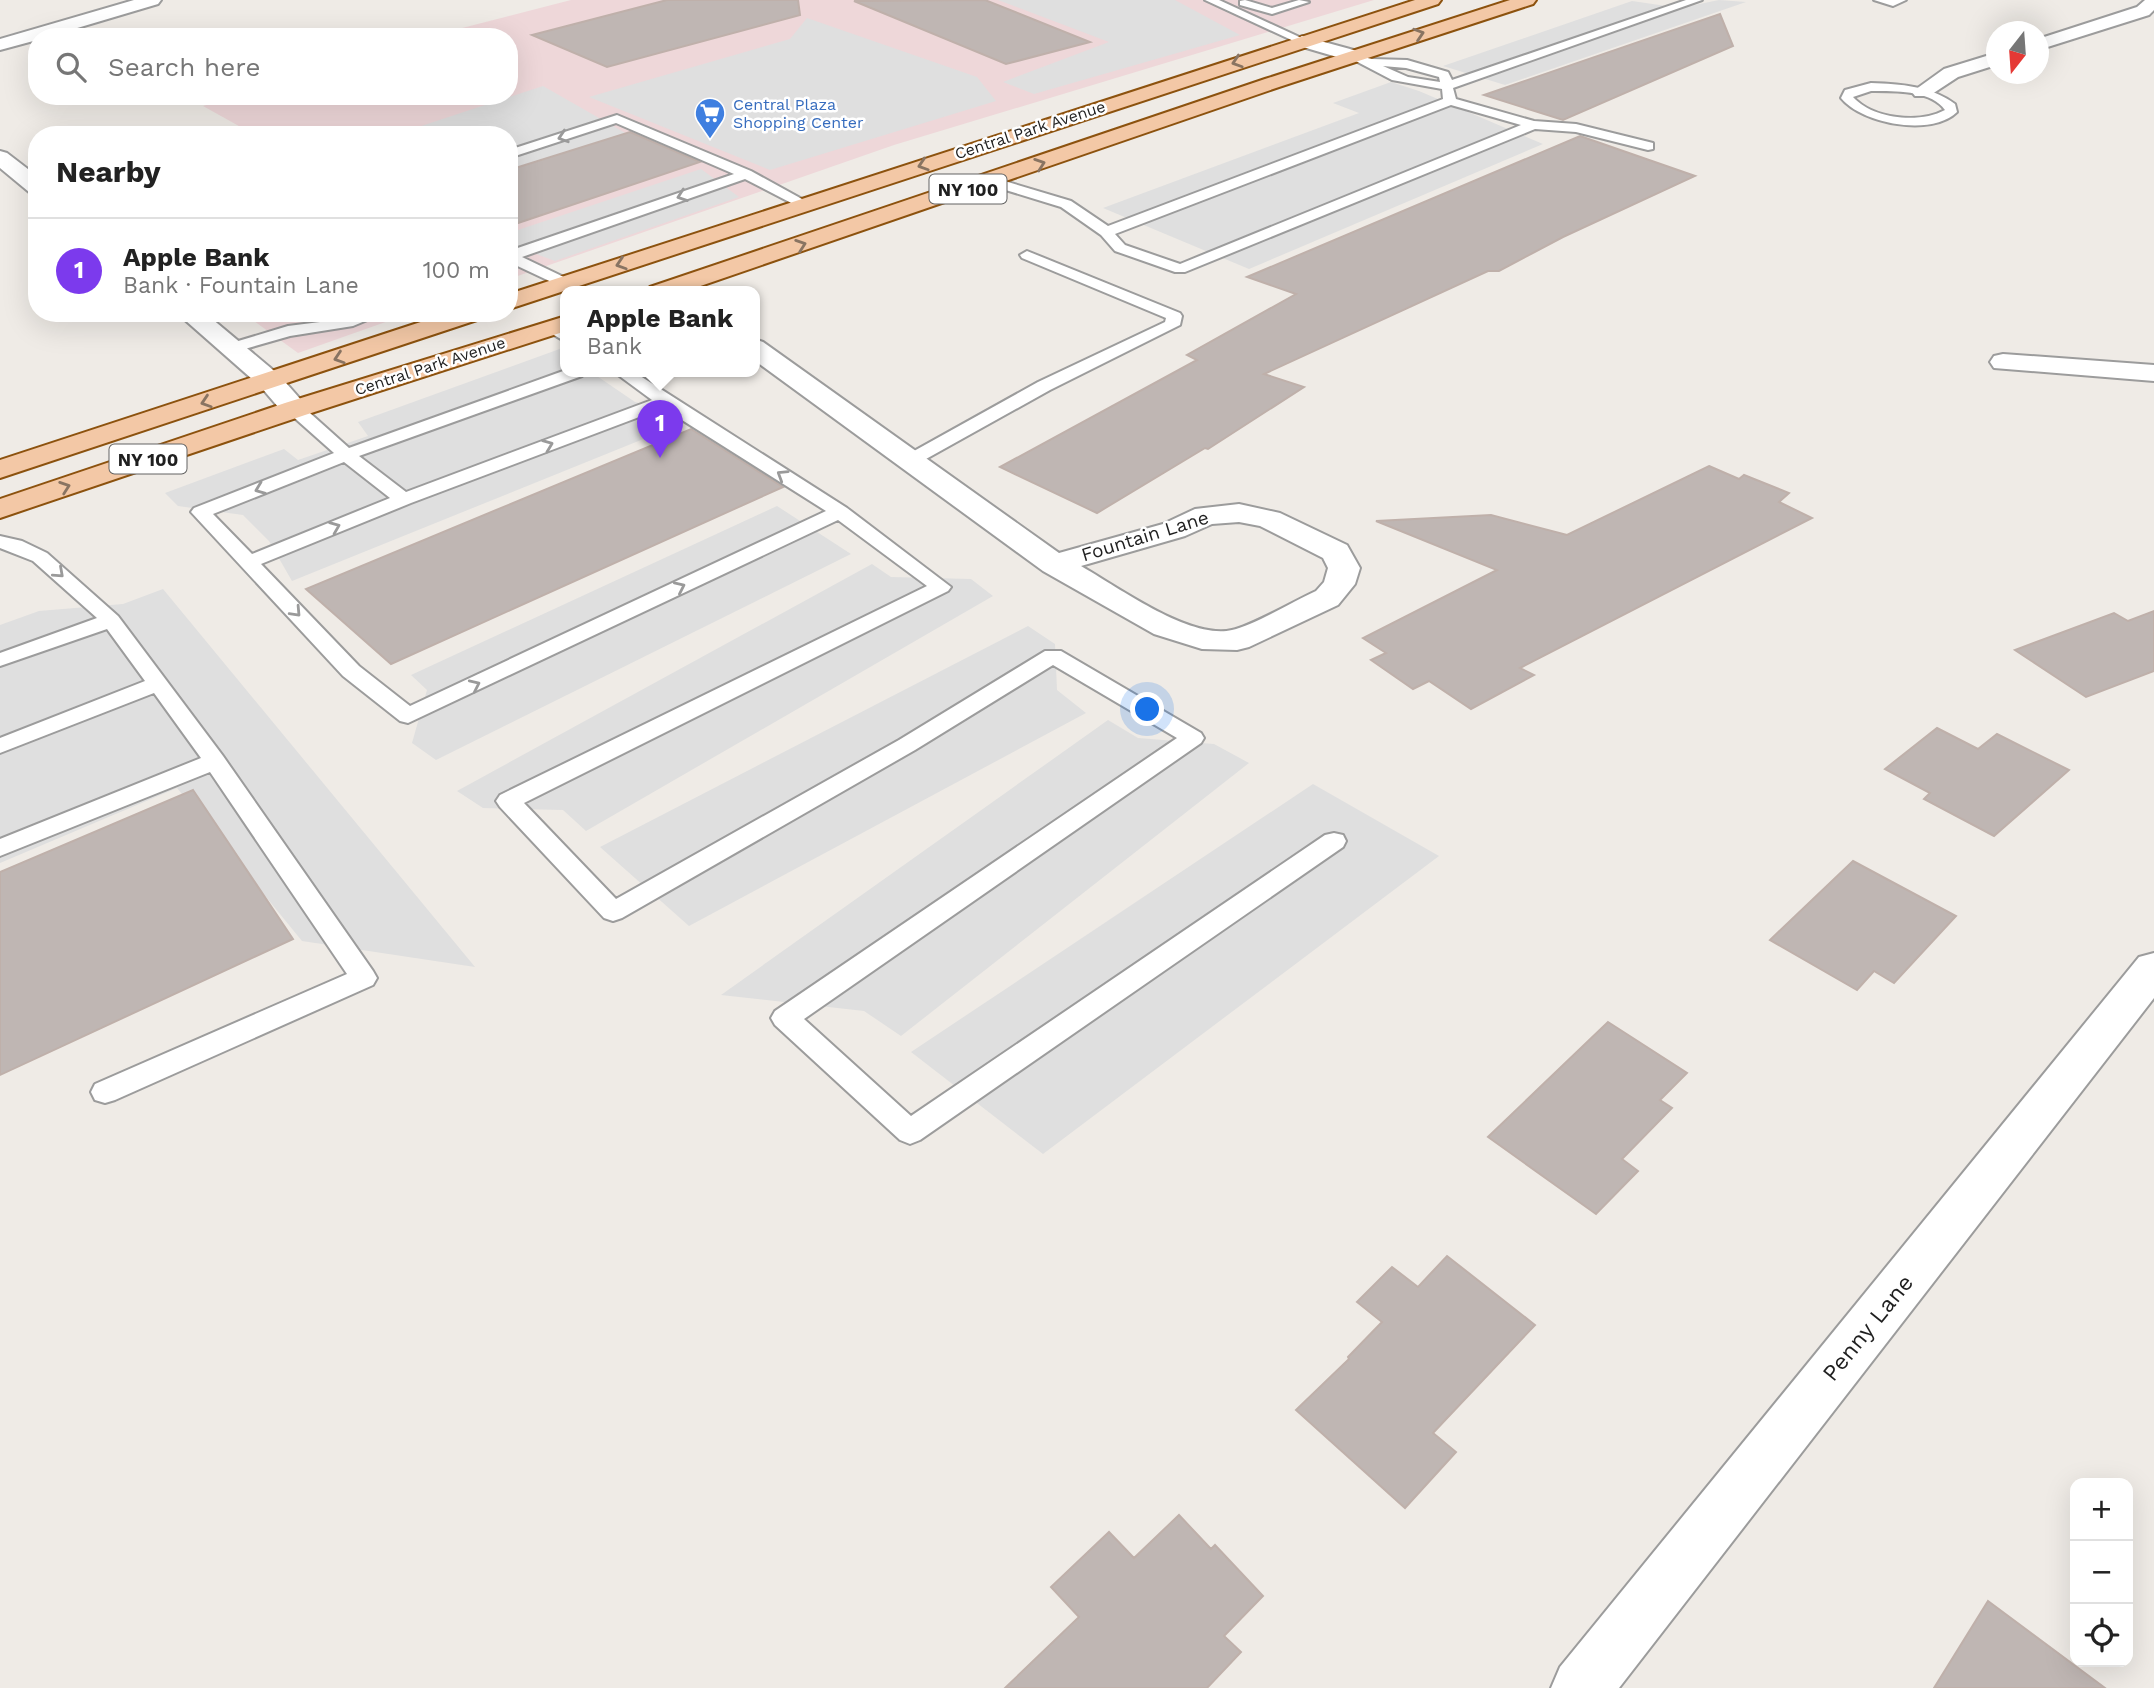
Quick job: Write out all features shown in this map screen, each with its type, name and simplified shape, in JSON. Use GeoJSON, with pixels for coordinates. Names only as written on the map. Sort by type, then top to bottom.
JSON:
{"type":"FeatureCollection","features":[{"type":"Feature","properties":{"kind":"main road","name":"Central Park Avenue"},"geometry":{"type":"LineString","coordinates":[[518,299],[1432,0]]}},
{"type":"Feature","properties":{"kind":"main road","name":"Central Park Avenue"},"geometry":{"type":"LineString","coordinates":[[683,286],[990,181],[1362,59],[1527,0]]}},
{"type":"Feature","properties":{"kind":"main road","name":"Central Park Avenue"},"geometry":{"type":"LineString","coordinates":[[270,381],[447,322]]}},
{"type":"Feature","properties":{"kind":"main road","name":"Central Park Avenue"},"geometry":{"type":"LineString","coordinates":[[295,409],[560,329]]}},
{"type":"Feature","properties":{"kind":"main road","name":"NY 100"},"geometry":{"type":"LineString","coordinates":[[0,469],[270,381]]}},
{"type":"Feature","properties":{"kind":"main road","name":"NY 100"},"geometry":{"type":"LineString","coordinates":[[0,509],[295,409]]}},
{"type":"Feature","properties":{"kind":"street"},"geometry":{"type":"LineString","coordinates":[[55,28],[152,0]]}},
{"type":"Feature","properties":{"kind":"street"},"geometry":{"type":"LineString","coordinates":[[2049,42],[2143,11],[2154,1]]}},
{"type":"Feature","properties":{"kind":"street"},"geometry":{"type":"LineString","coordinates":[[12,26],[28,32]]}},
{"type":"Feature","properties":{"kind":"street"},"geometry":{"type":"LineString","coordinates":[[0,45],[28,36]]}},
{"type":"Feature","properties":{"kind":"street"},"geometry":{"type":"LineString","coordinates":[[1302,41],[1362,59]]}},
{"type":"Feature","properties":{"kind":"street"},"geometry":{"type":"LineString","coordinates":[[1922,92],[1951,73],[1986,62]]}},
{"type":"Feature","properties":{"kind":"street"},"geometry":{"type":"LineString","coordinates":[[0,157],[28,180]]}},
{"type":"Feature","properties":{"kind":"street"},"geometry":{"type":"LineString","coordinates":[[200,322],[270,381],[295,409]]}},
{"type":"Feature","properties":{"kind":"street","name":"Fountain Lane"},"geometry":{"type":"LineString","coordinates":[[760,351],[1054,564],[1166,627],[1202,639],[1237,640],[1327,598],[1339,584],[1344,568],[1336,552],[1269,519],[1239,513],[1206,514],[1174,530],[1054,564]]}},
{"type":"Feature","properties":{"kind":"street"},"geometry":{"type":"LineString","coordinates":[[2003,362],[2154,373]]}},
{"type":"Feature","properties":{"kind":"street","name":"Penny Lane"},"geometry":{"type":"LineString","coordinates":[[1581,1688],[2154,968]]}},
{"type":"Feature","properties":{"kind":"lane"},"geometry":{"type":"LineString","coordinates":[[1210,0],[1302,41]]}},
{"type":"Feature","properties":{"kind":"lane"},"geometry":{"type":"LineString","coordinates":[[1241,0],[1272,12],[1279,6],[1304,1]]}},
{"type":"Feature","properties":{"kind":"lane"},"geometry":{"type":"LineString","coordinates":[[1661,0],[1692,2]]}},
{"type":"Feature","properties":{"kind":"lane"},"geometry":{"type":"LineString","coordinates":[[1879,0],[1893,3],[1902,0]]}},
{"type":"Feature","properties":{"kind":"lane"},"geometry":{"type":"LineString","coordinates":[[1362,59],[1381,72],[1421,84],[1447,86],[1692,2]]}},
{"type":"Feature","properties":{"kind":"lane"},"geometry":{"type":"LineString","coordinates":[[1447,86],[1450,101]]}},
{"type":"Feature","properties":{"kind":"lane"},"geometry":{"type":"LineString","coordinates":[[1871,87],[1922,92],[1945,102],[1951,107],[1951,112],[1937,119],[1890,119],[1859,110],[1847,98],[1849,93],[1871,87]]}},
{"type":"Feature","properties":{"kind":"lane"},"geometry":{"type":"LineString","coordinates":[[1106,232],[1450,101],[1533,125],[1576,128],[1648,146]]}},
{"type":"Feature","properties":{"kind":"lane"},"geometry":{"type":"LineString","coordinates":[[518,152],[617,119],[746,174],[804,204]]}},
{"type":"Feature","properties":{"kind":"lane"},"geometry":{"type":"LineString","coordinates":[[990,181],[1066,204],[1106,232],[1120,248],[1180,269],[1533,125]]}},
{"type":"Feature","properties":{"kind":"lane"},"geometry":{"type":"LineString","coordinates":[[518,258],[746,174]]}},
{"type":"Feature","properties":{"kind":"lane"},"geometry":{"type":"LineString","coordinates":[[911,460],[1044,386],[1172,325],[1174,316],[1027,256]]}},
{"type":"Feature","properties":{"kind":"lane"},"geometry":{"type":"LineString","coordinates":[[518,262],[565,283]]}},
{"type":"Feature","properties":{"kind":"lane"},"geometry":{"type":"LineString","coordinates":[[231,348],[288,331],[350,322]]}},
{"type":"Feature","properties":{"kind":"lane"},"geometry":{"type":"LineString","coordinates":[[347,323],[383,343]]}},
{"type":"Feature","properties":{"kind":"lane"},"geometry":{"type":"LineString","coordinates":[[562,377],[346,455],[201,512],[351,671],[408,716],[840,512]]}},
{"type":"Feature","properties":{"kind":"lane"},"geometry":{"type":"LineString","coordinates":[[629,377],[840,512],[941,587],[508,801],[613,912],[907,745],[1054,656],[1193,738],[785,1018],[910,1132],[1334,841]]}},
{"type":"Feature","properties":{"kind":"lane"},"geometry":{"type":"LineString","coordinates":[[250,562],[404,499],[665,401],[663,400]]}},
{"type":"Feature","properties":{"kind":"lane"},"geometry":{"type":"LineString","coordinates":[[295,409],[346,455],[404,499]]}},
{"type":"Feature","properties":{"kind":"lane"},"geometry":{"type":"LineString","coordinates":[[0,542],[15,545],[40,556],[111,620],[215,761],[364,978],[105,1092]]}},
{"type":"Feature","properties":{"kind":"lane"},"geometry":{"type":"LineString","coordinates":[[0,660],[111,620]]}},
{"type":"Feature","properties":{"kind":"lane"},"geometry":{"type":"LineString","coordinates":[[0,747],[159,683]]}},
{"type":"Feature","properties":{"kind":"lane"},"geometry":{"type":"LineString","coordinates":[[0,848],[215,761]]}},
{"type":"Feature","properties":{"kind":"shaded area","name":"Central Plaza Shopping Center"},"geometry":{"type":"Polygon","coordinates":[[[571,0],[1374,0],[894,145],[518,276],[518,126],[239,126],[203,106],[518,105],[518,28],[462,28],[571,0]]]}},
{"type":"Feature","properties":{"kind":"shaded area"},"geometry":{"type":"Polygon","coordinates":[[[998,0],[1175,0],[1240,35],[1034,94],[1003,82],[1109,42],[998,0]]]}},
{"type":"Feature","properties":{"kind":"shaded area"},"geometry":{"type":"Polygon","coordinates":[[[1719,0],[1746,2],[1505,85],[1443,66],[1632,1],[1680,8],[1719,0]]]}},
{"type":"Feature","properties":{"kind":"shaded area"},"geometry":{"type":"Polygon","coordinates":[[[807,18],[977,77],[996,101],[770,170],[589,97],[790,39],[807,18]]]}},
{"type":"Feature","properties":{"kind":"shaded area"},"geometry":{"type":"Polygon","coordinates":[[[1391,82],[1419,91],[1543,144],[1249,269],[1103,208],[1359,113],[1333,103],[1391,82]]]}},
{"type":"Feature","properties":{"kind":"shaded area"},"geometry":{"type":"Polygon","coordinates":[[[543,86],[627,134],[518,168],[518,126],[421,126],[485,105],[518,105],[518,94],[543,86]]]}},
{"type":"Feature","properties":{"kind":"shaded area"},"geometry":{"type":"Polygon","coordinates":[[[701,169],[739,197],[555,261],[518,247],[518,230],[701,169]]]}},
{"type":"Feature","properties":{"kind":"shaded area"},"geometry":{"type":"Polygon","coordinates":[[[255,322],[386,322],[298,353],[255,322]]]}},
{"type":"Feature","properties":{"kind":"shaded area"},"geometry":{"type":"Polygon","coordinates":[[[560,349],[560,377],[598,377],[635,402],[659,409],[683,423],[292,581],[269,541],[243,515],[178,506],[165,493],[284,449],[298,460],[368,436],[358,422],[560,349]]]}},
{"type":"Feature","properties":{"kind":"shaded area"},"geometry":{"type":"Polygon","coordinates":[[[777,506],[851,554],[436,760],[412,743],[427,690],[411,675],[777,506]]]}},
{"type":"Feature","properties":{"kind":"shaded area"},"geometry":{"type":"Polygon","coordinates":[[[872,564],[891,577],[971,579],[993,596],[586,831],[563,810],[483,808],[457,791],[872,564]]]}},
{"type":"Feature","properties":{"kind":"shaded area"},"geometry":{"type":"Polygon","coordinates":[[[163,589],[475,967],[302,941],[177,788],[0,863],[0,625],[39,611],[123,604],[163,589]]]}},
{"type":"Feature","properties":{"kind":"shaded area"},"geometry":{"type":"Polygon","coordinates":[[[1028,626],[1055,644],[1057,690],[1086,713],[689,926],[600,847],[1028,626]]]}},
{"type":"Feature","properties":{"kind":"shaded area"},"geometry":{"type":"Polygon","coordinates":[[[1108,720],[1138,738],[1214,744],[1249,763],[901,1036],[864,1011],[721,995],[1108,720]]]}},
{"type":"Feature","properties":{"kind":"shaded area"},"geometry":{"type":"Polygon","coordinates":[[[1313,784],[1439,856],[1043,1154],[911,1052],[1313,784]]]}},
{"type":"Feature","properties":{"kind":"building"},"geometry":{"type":"Polygon","coordinates":[[[667,0],[798,0],[800,15],[607,67],[532,35],[667,0]]]}},
{"type":"Feature","properties":{"kind":"building"},"geometry":{"type":"Polygon","coordinates":[[[985,0],[1090,42],[1006,64],[854,1],[985,0]]]}},
{"type":"Feature","properties":{"kind":"building"},"geometry":{"type":"Polygon","coordinates":[[[1720,14],[1733,46],[1563,120],[1484,95],[1720,14]]]}},
{"type":"Feature","properties":{"kind":"building"},"geometry":{"type":"Polygon","coordinates":[[[630,132],[700,162],[518,223],[518,167],[630,132]]]}},
{"type":"Feature","properties":{"kind":"building"},"geometry":{"type":"Polygon","coordinates":[[[1580,136],[1695,176],[1563,237],[1499,271],[1488,271],[1264,374],[1304,387],[1208,449],[1205,448],[1097,513],[1000,467],[1197,360],[1187,355],[1296,294],[1247,277],[1580,136]]]}},
{"type":"Feature","properties":{"kind":"building"},"geometry":{"type":"Polygon","coordinates":[[[691,429],[783,487],[391,664],[306,589],[691,429]]]}},
{"type":"Feature","properties":{"kind":"building"},"geometry":{"type":"Polygon","coordinates":[[[1709,466],[1739,479],[1744,475],[1789,493],[1779,502],[1812,518],[1520,668],[1534,675],[1471,709],[1429,681],[1413,689],[1371,660],[1386,653],[1363,638],[1497,570],[1376,521],[1491,515],[1567,535],[1709,466]]]}},
{"type":"Feature","properties":{"kind":"building"},"geometry":{"type":"Polygon","coordinates":[[[2154,611],[2154,671],[2086,697],[2015,650],[2114,613],[2128,621],[2154,611]]]}},
{"type":"Feature","properties":{"kind":"building"},"geometry":{"type":"Polygon","coordinates":[[[1937,728],[1978,749],[1997,734],[2069,770],[1994,836],[1924,799],[1930,793],[1885,769],[1937,728]]]}},
{"type":"Feature","properties":{"kind":"building"},"geometry":{"type":"Polygon","coordinates":[[[193,790],[293,939],[0,1075],[0,872],[193,790]]]}},
{"type":"Feature","properties":{"kind":"building"},"geometry":{"type":"Polygon","coordinates":[[[1853,861],[1956,916],[1894,983],[1874,971],[1857,990],[1770,940],[1853,861]]]}},
{"type":"Feature","properties":{"kind":"building"},"geometry":{"type":"Polygon","coordinates":[[[1608,1022],[1687,1073],[1660,1100],[1672,1108],[1622,1159],[1638,1171],[1596,1214],[1488,1137],[1608,1022]]]}},
{"type":"Feature","properties":{"kind":"building"},"geometry":{"type":"Polygon","coordinates":[[[1447,1256],[1535,1325],[1433,1433],[1456,1452],[1405,1508],[1296,1410],[1349,1359],[1382,1322],[1357,1302],[1392,1267],[1418,1287],[1447,1256]]]}},
{"type":"Feature","properties":{"kind":"building"},"geometry":{"type":"Polygon","coordinates":[[[1179,1515],[1211,1549],[1215,1545],[1263,1596],[1224,1636],[1241,1652],[1207,1688],[1005,1688],[1079,1617],[1051,1587],[1109,1532],[1134,1558],[1179,1515]]]}},
{"type":"Feature","properties":{"kind":"building"},"geometry":{"type":"Polygon","coordinates":[[[1988,1601],[2070,1662],[2070,1667],[2077,1667],[2105,1688],[1934,1688],[1988,1601]]]}},
{"type":"Feature","properties":{"kind":"place","name":"Central Plaza Shopping Center"},"geometry":{"type":"Point","coordinates":[710,140]}},
{"type":"Feature","properties":{"kind":"place","name":"Apple Bank"},"geometry":{"type":"Point","coordinates":[660,458]}}]}
